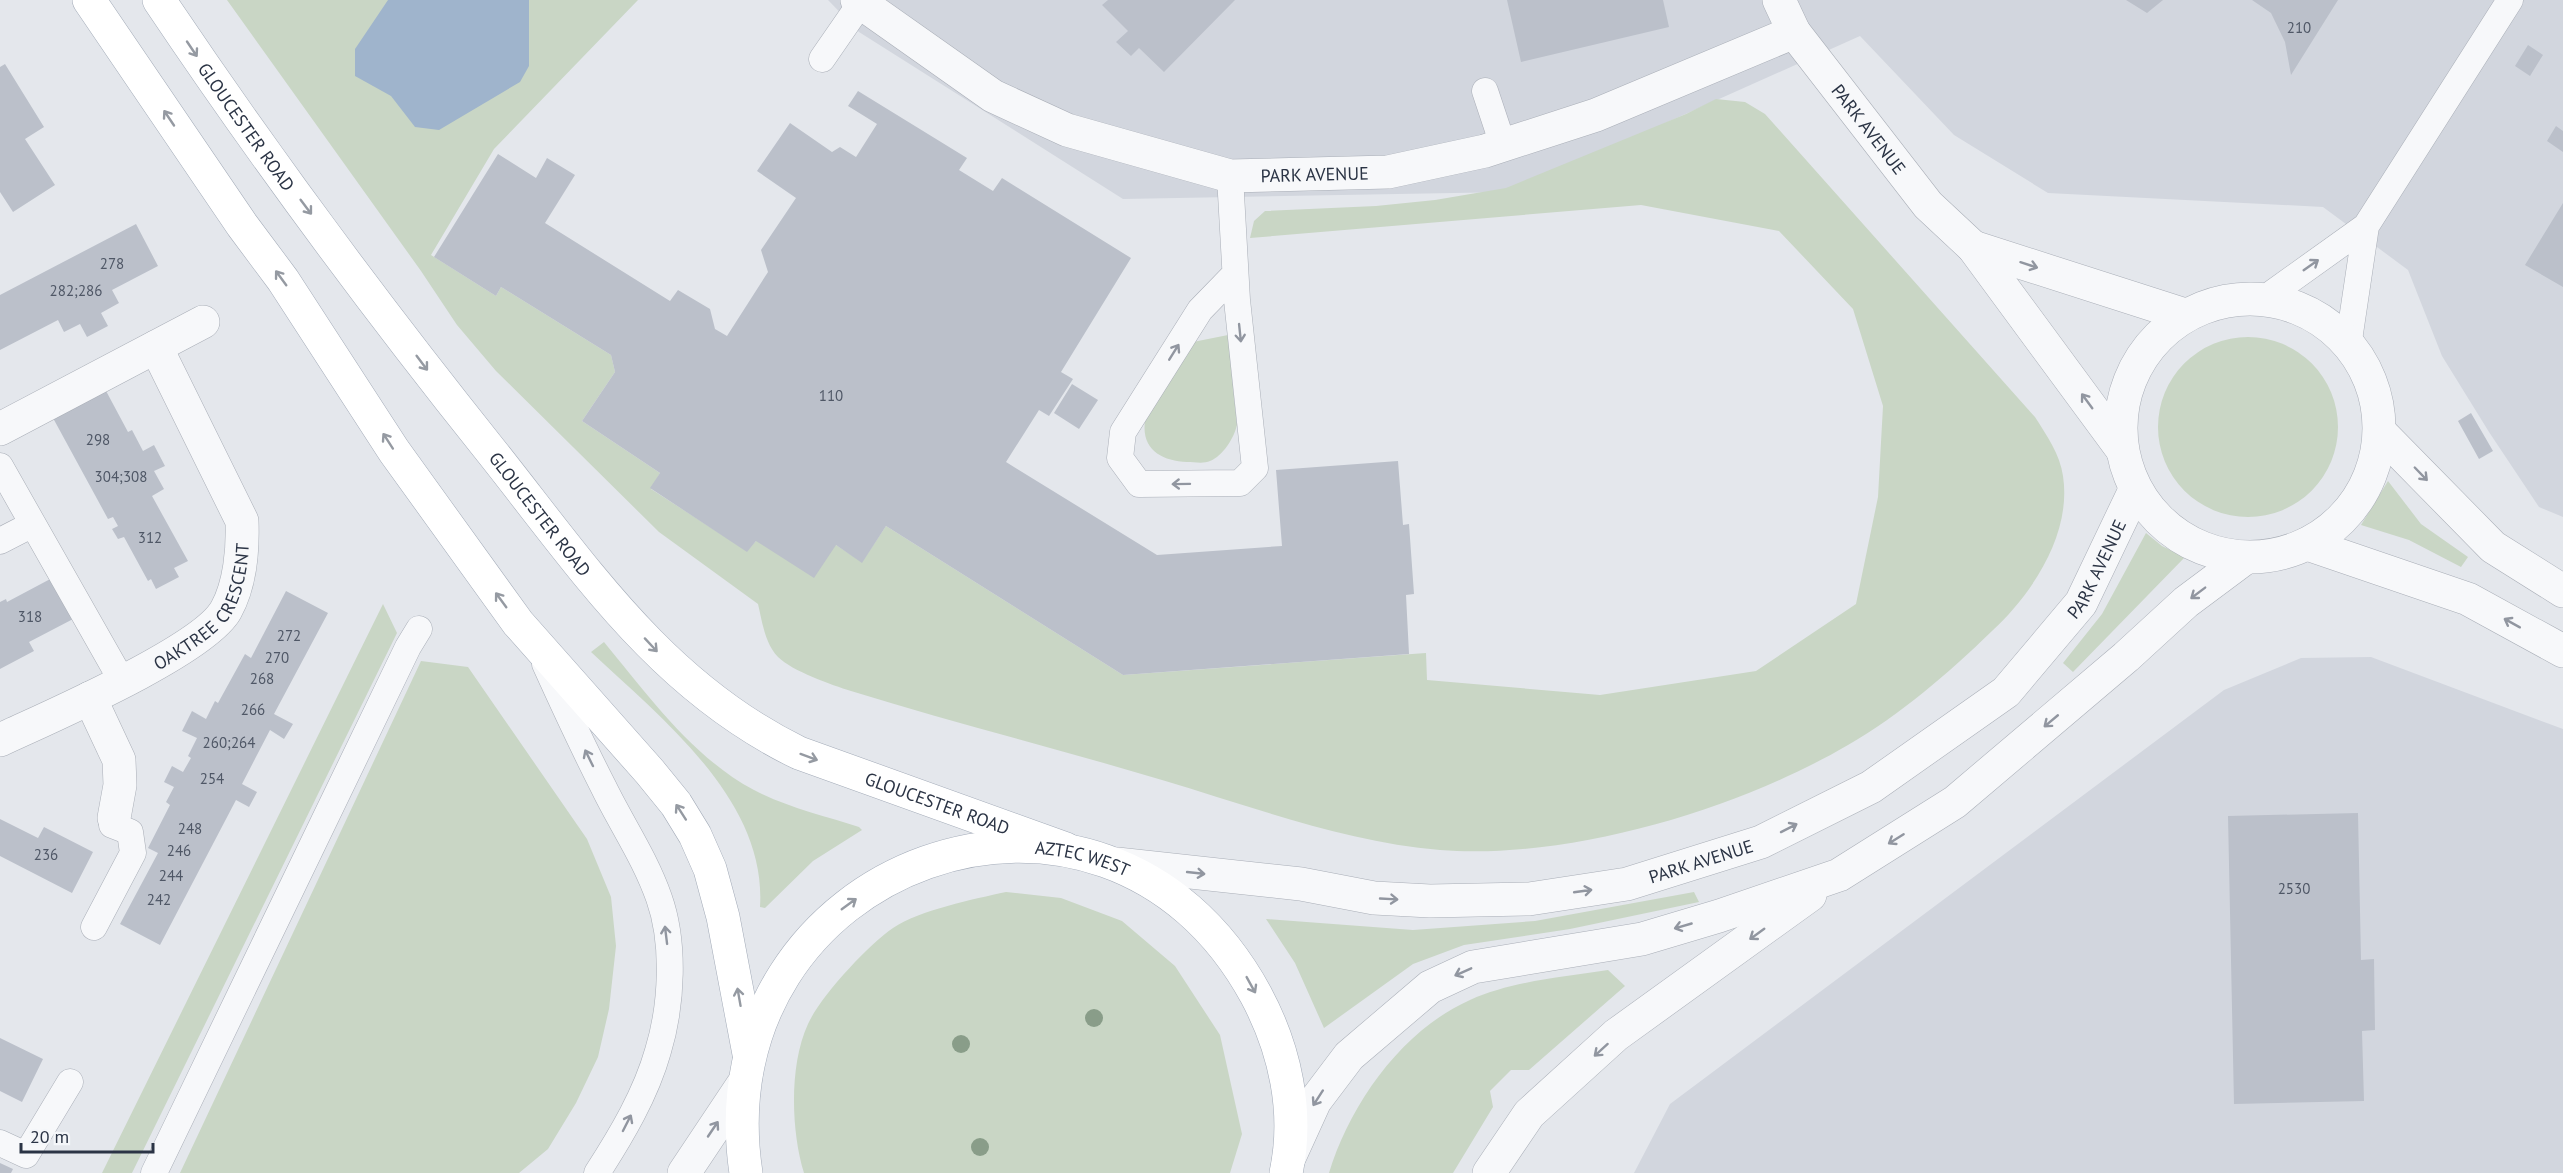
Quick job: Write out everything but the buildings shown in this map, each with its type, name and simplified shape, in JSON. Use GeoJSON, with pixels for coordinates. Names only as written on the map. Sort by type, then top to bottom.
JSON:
{"type":"FeatureCollection","features":[{"type":"Feature","properties":{"kind":"main road"},"geometry":{"type":"LineString","coordinates":[[90,0],[242,225],[283,280],[394,451],[536,647],[650,772],[676,804],[695,835],[710,869],[723,917],[749,1054]]}},
{"type":"Feature","properties":{"kind":"main road","name":"GLOUCESTER ROAD"},"geometry":{"type":"LineString","coordinates":[[159,0],[229,104],[441,388],[611,603],[659,654],[713,702],[758,733],[799,753],[1066,849]]}},
{"type":"Feature","properties":{"kind":"main road","name":"AZTEC WEST"},"geometry":{"type":"LineString","coordinates":[[746,1173],[740,1138],[742,1086],[749,1054],[782,976],[830,918],[874,885],[932,860],[994,846],[1066,849],[1117,864],[1172,893],[1216,937],[1244,972],[1268,1017],[1285,1066],[1291,1107],[1288,1166]]}},
{"type":"Feature","properties":{"kind":"street","name":"PARK AVENUE"},"geometry":{"type":"LineString","coordinates":[[1779,0],[1794,32],[1928,204],[1973,247],[2121,448]]}},
{"type":"Feature","properties":{"kind":"street","name":"PARK AVENUE"},"geometry":{"type":"LineString","coordinates":[[859,2],[993,96],[1024,111],[1066,130],[1230,176],[1388,172],[1503,145],[1596,115],[1794,32]]}},
{"type":"Feature","properties":{"kind":"street","name":"PARK AVENUE"},"geometry":{"type":"LineString","coordinates":[[1973,247],[2185,315]]}},
{"type":"Feature","properties":{"kind":"street"},"geometry":{"type":"LineString","coordinates":[[1490,1173],[1529,1114],[1616,1035],[1839,875],[1955,802],[2126,657],[2186,602],[2245,558],[2307,544],[2345,517],[2370,478],[2380,432],[2372,382],[2349,340],[2303,309],[2264,298],[2223,300],[2185,315],[2146,350],[2124,396],[2121,448],[2135,490],[2163,525],[2201,549],[2245,558]]}},
{"type":"Feature","properties":{"kind":"street"},"geometry":{"type":"LineString","coordinates":[[0,429],[203,322]]}},
{"type":"Feature","properties":{"kind":"street","name":"OAKTREE CRESCENT"},"geometry":{"type":"LineString","coordinates":[[0,740],[90,698],[204,634],[225,611],[243,548],[242,521],[156,347]]}},
{"type":"Feature","properties":{"kind":"street"},"geometry":{"type":"LineString","coordinates":[[2380,432],[2493,547],[2563,591]]}},
{"type":"Feature","properties":{"kind":"street","name":"PARK AVENUE"},"geometry":{"type":"LineString","coordinates":[[1117,864],[1301,884],[1374,898],[1430,901],[1529,899],[1627,884],[1761,842],[1871,787],[2006,692],[2081,603],[2135,490]]}},
{"type":"Feature","properties":{"kind":"street"},"geometry":{"type":"LineString","coordinates":[[2307,544],[2468,599],[2563,651]]}},
{"type":"Feature","properties":{"kind":"street"},"geometry":{"type":"LineString","coordinates":[[90,698],[119,760],[120,785],[114,818]]}},
{"type":"Feature","properties":{"kind":"street"},"geometry":{"type":"LineString","coordinates":[[1288,1166],[1315,1101],[1349,1056],[1430,987],[1473,967],[1642,939],[1719,916],[1839,875]]}},
{"type":"Feature","properties":{"kind":"street"},"geometry":{"type":"LineString","coordinates":[[684,1173],[742,1086]]}},
{"type":"Feature","properties":{"kind":"lane"},"geometry":{"type":"LineString","coordinates":[[2264,298],[2366,226],[2510,0]]}},
{"type":"Feature","properties":{"kind":"lane"},"geometry":{"type":"LineString","coordinates":[[822,58],[859,2]]}},
{"type":"Feature","properties":{"kind":"lane"},"geometry":{"type":"LineString","coordinates":[[1485,91],[1503,145]]}},
{"type":"Feature","properties":{"kind":"lane"},"geometry":{"type":"LineString","coordinates":[[1230,176],[1235,274],[1255,468],[1239,483],[1139,484],[1120,458],[1123,432],[1200,310],[1235,274]]}},
{"type":"Feature","properties":{"kind":"lane"},"geometry":{"type":"LineString","coordinates":[[2349,340],[2366,226]]}},
{"type":"Feature","properties":{"kind":"lane"},"geometry":{"type":"LineString","coordinates":[[0,466],[122,681]]}},
{"type":"Feature","properties":{"kind":"lane"},"geometry":{"type":"LineString","coordinates":[[0,541],[33,524]]}},
{"type":"Feature","properties":{"kind":"lane"},"geometry":{"type":"LineString","coordinates":[[154,1173],[403,657],[419,629]]}},
{"type":"Feature","properties":{"kind":"lane"},"geometry":{"type":"LineString","coordinates":[[536,647],[605,790],[641,854],[660,900],[666,936],[668,967],[666,1012],[658,1051],[628,1121],[597,1173]]}},
{"type":"Feature","properties":{"kind":"lane"},"geometry":{"type":"LineString","coordinates":[[94,927],[133,853],[130,832],[112,825],[114,818]]}},
{"type":"Feature","properties":{"kind":"lane"},"geometry":{"type":"LineString","coordinates":[[0,1143],[26,1155],[70,1082]]}},
{"type":"Feature","properties":{"kind":"shaded area"},"geometry":{"type":"Polygon","coordinates":[[[828,0],[2563,0],[2563,517],[2539,507],[2489,432],[2442,356],[2408,270],[2323,207],[2048,193],[1954,135],[1860,36],[1511,192],[1123,199],[859,32],[828,0]]]}},
{"type":"Feature","properties":{"kind":"shaded area"},"geometry":{"type":"Polygon","coordinates":[[[2371,657],[2563,729],[2563,1173],[1634,1173],[1670,1104],[2224,690],[2301,658],[2371,657]]]}},
{"type":"Feature","properties":{"kind":"green space"},"geometry":{"type":"Polygon","coordinates":[[[227,0],[638,0],[494,149],[431,255],[496,296],[501,287],[611,355],[615,372],[582,421],[660,473],[651,489],[747,551],[756,541],[836,545],[862,562],[886,526],[1123,675],[1426,653],[1427,680],[1600,695],[1756,671],[1856,604],[1878,497],[1883,406],[1853,309],[1779,231],[1641,205],[1250,238],[1254,221],[1265,211],[1376,206],[1435,200],[1506,188],[1686,114],[1716,99],[1745,102],[1765,114],[2035,417],[2052,445],[2063,476],[2064,498],[2055,541],[2046,561],[2021,599],[1976,647],[1905,707],[1848,745],[1804,769],[1704,809],[1651,826],[1543,847],[1490,851],[1440,850],[1369,839],[1300,822],[851,691],[813,677],[778,657],[770,646],[758,604],[659,532],[496,371],[457,325],[421,271],[227,0]]]}},
{"type":"Feature","properties":{"kind":"green space"},"geometry":{"type":"Polygon","coordinates":[[[1228,335],[1237,425],[1231,441],[1215,459],[1208,462],[1178,461],[1155,452],[1146,440],[1145,421],[1166,382],[1193,342],[1228,335]]]}},
{"type":"Feature","properties":{"kind":"green space"},"geometry":{"type":"Polygon","coordinates":[[[2248,337],[2282,344],[2298,352],[2311,364],[2323,377],[2331,393],[2338,427],[2331,461],[2323,477],[2311,490],[2298,502],[2282,510],[2248,517],[2214,510],[2198,502],[2185,490],[2173,477],[2165,461],[2158,427],[2165,393],[2173,377],[2185,364],[2198,352],[2214,344],[2248,337]]]}},
{"type":"Feature","properties":{"kind":"green space"},"geometry":{"type":"Polygon","coordinates":[[[2388,481],[2421,524],[2468,557],[2461,567],[2409,540],[2361,525],[2388,481]]]}},
{"type":"Feature","properties":{"kind":"green space"},"geometry":{"type":"Polygon","coordinates":[[[2146,533],[2162,546],[2185,557],[2073,672],[2063,663],[2102,614],[2146,533]]]}},
{"type":"Feature","properties":{"kind":"green space"},"geometry":{"type":"Polygon","coordinates":[[[383,604],[397,633],[132,1173],[102,1173],[383,604]]]}},
{"type":"Feature","properties":{"kind":"green space"},"geometry":{"type":"Polygon","coordinates":[[[604,642],[672,724],[711,761],[732,777],[779,801],[859,827],[862,830],[813,861],[765,908],[760,907],[758,868],[746,831],[728,797],[677,733],[591,652],[604,642]]]}},
{"type":"Feature","properties":{"kind":"green space"},"geometry":{"type":"Polygon","coordinates":[[[421,661],[468,667],[587,839],[611,897],[616,946],[609,1009],[598,1057],[576,1103],[548,1149],[519,1173],[180,1173],[421,661]]]}},
{"type":"Feature","properties":{"kind":"green space"},"geometry":{"type":"Polygon","coordinates":[[[1006,892],[1061,898],[1122,921],[1175,966],[1220,1035],[1242,1134],[1230,1173],[804,1173],[796,1138],[795,1078],[802,1040],[808,1024],[823,1000],[858,959],[893,928],[932,911],[1006,892]]]}},
{"type":"Feature","properties":{"kind":"green space"},"geometry":{"type":"Polygon","coordinates":[[[1694,892],[1699,902],[1570,929],[1464,945],[1413,964],[1324,1028],[1295,963],[1266,919],[1413,930],[1535,921],[1694,892]]]}},
{"type":"Feature","properties":{"kind":"green space"},"geometry":{"type":"Polygon","coordinates":[[[1608,970],[1625,986],[1529,1070],[1511,1070],[1490,1091],[1493,1107],[1453,1173],[1329,1173],[1350,1121],[1382,1072],[1422,1030],[1445,1013],[1470,1000],[1503,988],[1538,980],[1608,970]]]}},
{"type":"Feature","properties":{"kind":"water"},"geometry":{"type":"Polygon","coordinates":[[[388,0],[529,0],[529,66],[520,82],[439,130],[415,127],[391,96],[355,76],[355,49],[388,0]]]}}]}
